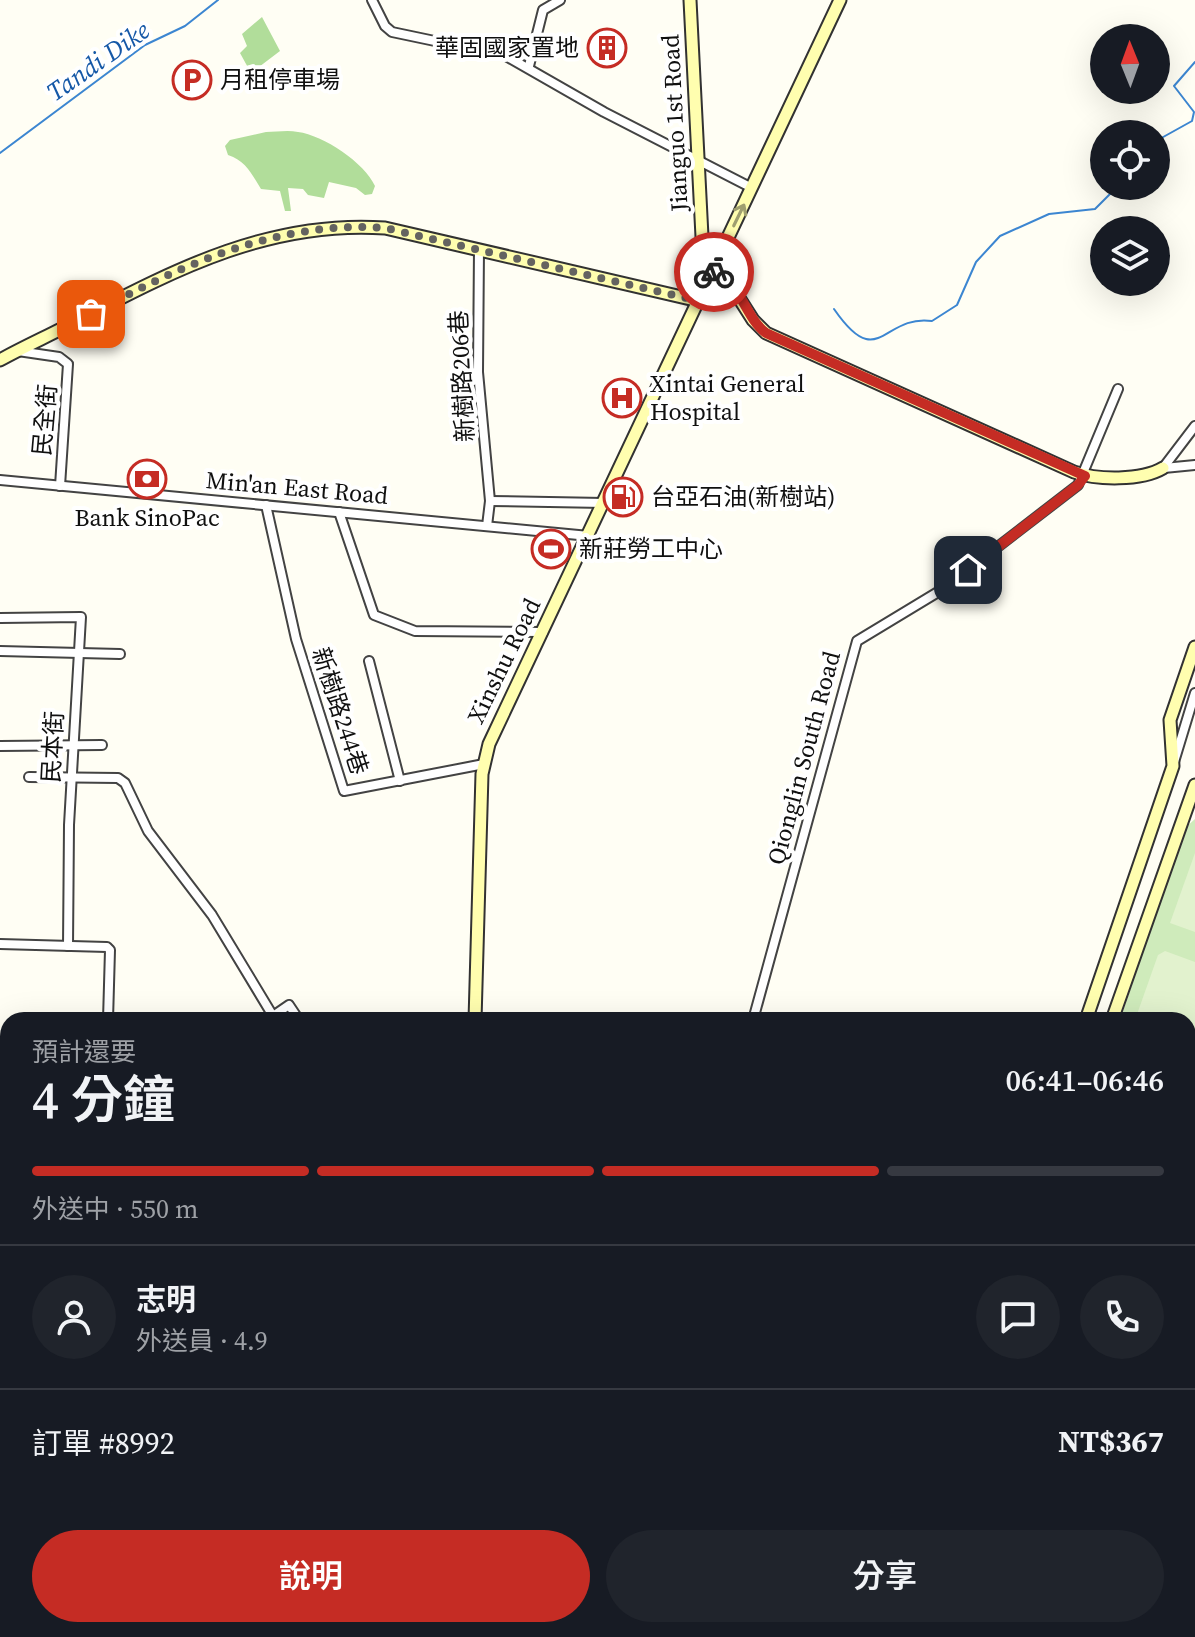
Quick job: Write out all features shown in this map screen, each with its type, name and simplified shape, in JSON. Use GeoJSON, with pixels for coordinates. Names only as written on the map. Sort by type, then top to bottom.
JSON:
{"type":"FeatureCollection","features":[{"type":"Feature","properties":{"kind":"street"},"geometry":{"type":"LineString","coordinates":[[372,0],[385,26],[392,32],[488,51],[529,66],[752,188]]}},
{"type":"Feature","properties":{"kind":"street"},"geometry":{"type":"LineString","coordinates":[[529,66],[543,10],[560,0]]}},
{"type":"Feature","properties":{"kind":"street","name":"Jianguo 1st Road"},"geometry":{"type":"LineString","coordinates":[[690,0],[698,161],[708,271],[700,297]]}},
{"type":"Feature","properties":{"kind":"street"},"geometry":{"type":"LineString","coordinates":[[840,0],[752,188],[708,271],[725,276],[753,320],[766,333],[1085,476],[1096,478],[1150,473],[1163,468],[1195,465]]}},
{"type":"Feature","properties":{"kind":"street"},"geometry":{"type":"LineString","coordinates":[[0,360],[170,272],[226,249],[304,233],[371,227],[700,297]]}},
{"type":"Feature","properties":{"kind":"street","name":"新樹路206巷"},"geometry":{"type":"LineString","coordinates":[[479,249],[478,372],[490,501],[487,526]]}},
{"type":"Feature","properties":{"kind":"street","name":"Xinshu Road"},"geometry":{"type":"LineString","coordinates":[[475,1012],[484,764],[489,744],[700,297]]}},
{"type":"Feature","properties":{"kind":"street","name":"民全街"},"geometry":{"type":"LineString","coordinates":[[17,350],[59,357],[68,364],[60,486]]}},
{"type":"Feature","properties":{"kind":"street"},"geometry":{"type":"LineString","coordinates":[[1085,476],[1118,389]]}},
{"type":"Feature","properties":{"kind":"street"},"geometry":{"type":"LineString","coordinates":[[1163,468],[1195,426]]}},
{"type":"Feature","properties":{"kind":"street","name":"Qionglin South Road"},"geometry":{"type":"LineString","coordinates":[[755,1012],[857,641],[943,589],[1078,485],[1085,476]]}},
{"type":"Feature","properties":{"kind":"street","name":"Min'an East Road"},"geometry":{"type":"LineString","coordinates":[[0,480],[589,536]]}},
{"type":"Feature","properties":{"kind":"street"},"geometry":{"type":"LineString","coordinates":[[490,501],[604,503]]}},
{"type":"Feature","properties":{"kind":"street","name":"新樹路244巷"},"geometry":{"type":"LineString","coordinates":[[266,505],[296,639],[344,791],[484,764]]}},
{"type":"Feature","properties":{"kind":"street"},"geometry":{"type":"LineString","coordinates":[[339,512],[374,615],[415,631],[543,632]]}},
{"type":"Feature","properties":{"kind":"street","name":"民本街"},"geometry":{"type":"LineString","coordinates":[[0,618],[81,617],[73,744],[68,946]]}},
{"type":"Feature","properties":{"kind":"street"},"geometry":{"type":"LineString","coordinates":[[1173,766],[1170,720],[1195,647]]}},
{"type":"Feature","properties":{"kind":"street"},"geometry":{"type":"LineString","coordinates":[[0,651],[120,654]]}},
{"type":"Feature","properties":{"kind":"street"},"geometry":{"type":"LineString","coordinates":[[369,661],[400,781]]}},
{"type":"Feature","properties":{"kind":"street"},"geometry":{"type":"LineString","coordinates":[[1089,1012],[1195,693]]}},
{"type":"Feature","properties":{"kind":"street"},"geometry":{"type":"LineString","coordinates":[[0,746],[102,745]]}},
{"type":"Feature","properties":{"kind":"street"},"geometry":{"type":"LineString","coordinates":[[29,777],[118,778],[125,783],[148,831],[212,915],[267,1012]]}},
{"type":"Feature","properties":{"kind":"street"},"geometry":{"type":"LineString","coordinates":[[1115,1012],[1195,785]]}},
{"type":"Feature","properties":{"kind":"street"},"geometry":{"type":"LineString","coordinates":[[1178,833],[1195,812]]}},
{"type":"Feature","properties":{"kind":"street"},"geometry":{"type":"LineString","coordinates":[[0,944],[107,947],[110,950],[108,1012]]}},
{"type":"Feature","properties":{"kind":"street"},"geometry":{"type":"LineString","coordinates":[[279,1012],[289,1005],[294,1012]]}},
{"type":"Feature","properties":{"kind":"green space"},"geometry":{"type":"Polygon","coordinates":[[[262,17],[280,51],[251,73],[240,53],[247,46],[242,34],[262,17]]]}},
{"type":"Feature","properties":{"kind":"green space"},"geometry":{"type":"Polygon","coordinates":[[[266,132],[298,132],[331,144],[370,177],[375,186],[372,194],[365,195],[356,188],[329,182],[324,198],[308,195],[303,189],[288,188],[291,211],[285,211],[280,191],[261,189],[244,164],[228,155],[225,146],[230,140],[266,132]]]}},
{"type":"Feature","properties":{"kind":"green space"},"geometry":{"type":"Polygon","coordinates":[[[1195,819],[1195,1012],[1123,1012],[1185,828],[1195,819]]]}},
{"type":"Feature","properties":{"kind":"green space"},"geometry":{"type":"Polygon","coordinates":[[[1195,853],[1195,932],[1170,923],[1195,853]]]}},
{"type":"Feature","properties":{"kind":"green space"},"geometry":{"type":"Polygon","coordinates":[[[1165,951],[1195,962],[1195,1012],[1138,1012],[1158,955],[1165,951]]]}},
{"type":"Feature","properties":{"kind":"waterway","name":"Tandi Dike"},"geometry":{"type":"LineString","coordinates":[[0,153],[145,45],[185,26],[218,0]]}},
{"type":"Feature","properties":{"kind":"waterway"},"geometry":{"type":"LineString","coordinates":[[1170,133],[1192,121],[1194,112],[1174,86],[1195,62]]}},
{"type":"Feature","properties":{"kind":"waterway"},"geometry":{"type":"LineString","coordinates":[[834,309],[849,328],[861,337],[872,340],[902,325],[932,321],[957,305],[976,262],[1000,236],[1049,214],[1095,209],[1104,200]]}},
{"type":"Feature","properties":{"kind":"way so far"},"geometry":{"type":"LineString","coordinates":[[91,314],[170,272],[226,249],[350,227],[385,228],[699,301],[714,272]]}},
{"type":"Feature","properties":{"kind":"place","name":"華固國家置地"},"geometry":{"type":"Point","coordinates":[607,48]}},
{"type":"Feature","properties":{"kind":"place","name":"月租停車場"},"geometry":{"type":"Point","coordinates":[192,80]}},
{"type":"Feature","properties":{"kind":"place","name":"Xintai General Hospital"},"geometry":{"type":"Point","coordinates":[622,398]}},
{"type":"Feature","properties":{"kind":"place","name":"Bank SinoPac"},"geometry":{"type":"Point","coordinates":[147,479]}},
{"type":"Feature","properties":{"kind":"place","name":"台亞石油(新樹站)"},"geometry":{"type":"Point","coordinates":[623,497]}},
{"type":"Feature","properties":{"kind":"place","name":"新莊勞工中心"},"geometry":{"type":"Point","coordinates":[551,549]}},
{"type":"Feature","properties":{"kind":"route"},"geometry":{"type":"LineString","coordinates":[[714,272],[725,276],[758,327],[766,333],[1085,476],[1078,485],[968,570]]}}]}
